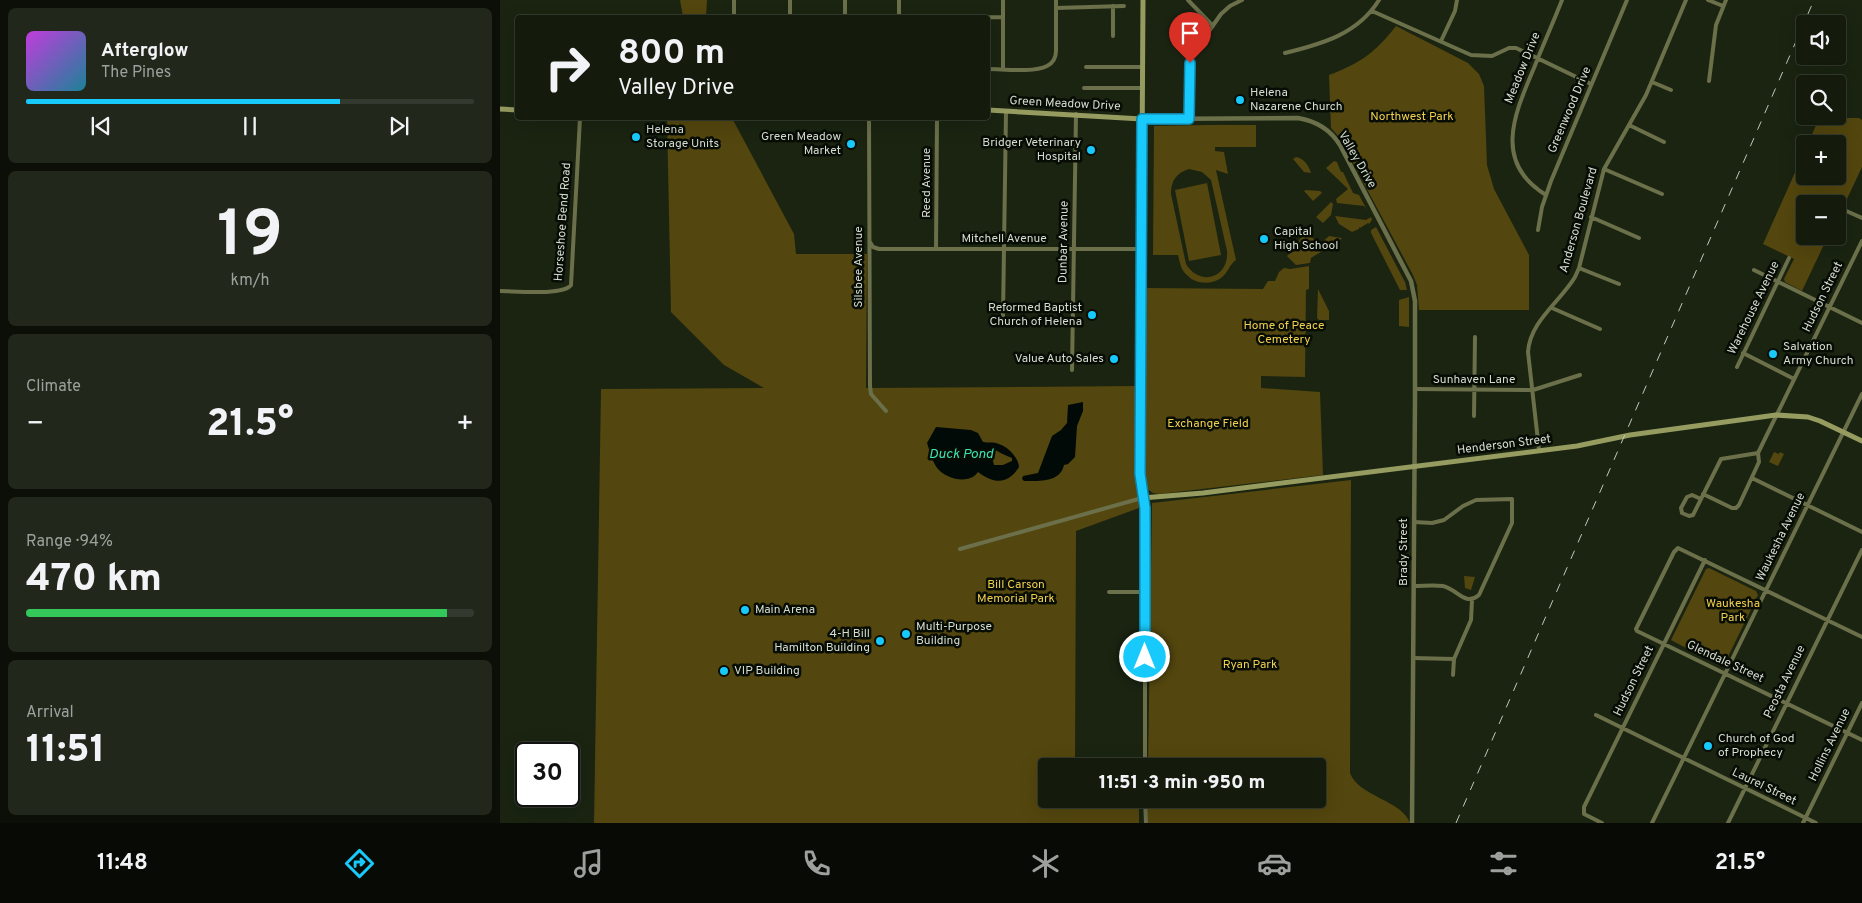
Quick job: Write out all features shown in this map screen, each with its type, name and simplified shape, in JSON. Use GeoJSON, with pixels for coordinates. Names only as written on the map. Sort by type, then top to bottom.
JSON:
{"type":"FeatureCollection","features":[{"type":"Feature","properties":{"kind":"main road"},"geometry":{"type":"LineString","coordinates":[[1142,498],[1140,474],[1143,0]]}},
{"type":"Feature","properties":{"kind":"main road"},"geometry":{"type":"LineString","coordinates":[[500,110],[515,110]]}},
{"type":"Feature","properties":{"kind":"main road","name":"Green Meadow Drive"},"geometry":{"type":"LineString","coordinates":[[990,110],[1142,119]]}},
{"type":"Feature","properties":{"kind":"main road","name":"Henderson Street"},"geometry":{"type":"LineString","coordinates":[[1142,498],[1203,493],[1577,446],[1625,436],[1776,415],[1808,417],[1862,440]]}},
{"type":"Feature","properties":{"kind":"street"},"geometry":{"type":"LineString","coordinates":[[734,0],[734,15]]}},
{"type":"Feature","properties":{"kind":"street"},"geometry":{"type":"LineString","coordinates":[[790,0],[790,15]]}},
{"type":"Feature","properties":{"kind":"street"},"geometry":{"type":"LineString","coordinates":[[845,0],[845,15]]}},
{"type":"Feature","properties":{"kind":"street"},"geometry":{"type":"LineString","coordinates":[[899,0],[899,15]]}},
{"type":"Feature","properties":{"kind":"street"},"geometry":{"type":"LineString","coordinates":[[1003,0],[1003,69]]}},
{"type":"Feature","properties":{"kind":"street"},"geometry":{"type":"LineString","coordinates":[[990,69],[1040,69],[1052,63],[1056,58],[1056,0]]}},
{"type":"Feature","properties":{"kind":"street"},"geometry":{"type":"LineString","coordinates":[[1188,0],[1213,26]]}},
{"type":"Feature","properties":{"kind":"street"},"geometry":{"type":"LineString","coordinates":[[1189,119],[1190,63],[1196,50],[1213,26],[1230,6],[1242,0]]}},
{"type":"Feature","properties":{"kind":"street"},"geometry":{"type":"LineString","coordinates":[[1285,53],[1336,38],[1355,26],[1372,11],[1379,0]]}},
{"type":"Feature","properties":{"kind":"street"},"geometry":{"type":"LineString","coordinates":[[1440,41],[1457,0]]}},
{"type":"Feature","properties":{"kind":"street","name":"Meadow Drive"},"geometry":{"type":"LineString","coordinates":[[1546,195],[1534,186],[1522,172],[1516,160],[1512,139],[1516,111],[1562,0]]}},
{"type":"Feature","properties":{"kind":"street","name":"Greenwood Drive"},"geometry":{"type":"LineString","coordinates":[[1538,230],[1546,195],[1591,84],[1628,0]]}},
{"type":"Feature","properties":{"kind":"street","name":"Anderson Boulevard"},"geometry":{"type":"LineString","coordinates":[[1539,450],[1529,345],[1535,328],[1571,284],[1579,268],[1604,169],[1652,82],[1686,0]]}},
{"type":"Feature","properties":{"kind":"street"},"geometry":{"type":"LineString","coordinates":[[1708,0],[1723,6]]}},
{"type":"Feature","properties":{"kind":"street"},"geometry":{"type":"LineString","coordinates":[[1709,81],[1716,25],[1726,0]]}},
{"type":"Feature","properties":{"kind":"street"},"geometry":{"type":"LineString","coordinates":[[1113,6],[1113,36]]}},
{"type":"Feature","properties":{"kind":"street"},"geometry":{"type":"LineString","coordinates":[[1056,8],[1124,6]]}},
{"type":"Feature","properties":{"kind":"street"},"geometry":{"type":"LineString","coordinates":[[1372,11],[1466,54],[1492,56],[1513,48],[1591,84]]}},
{"type":"Feature","properties":{"kind":"street"},"geometry":{"type":"LineString","coordinates":[[990,17],[1003,17]]}},
{"type":"Feature","properties":{"kind":"street"},"geometry":{"type":"LineString","coordinates":[[1176,39],[1196,50]]}},
{"type":"Feature","properties":{"kind":"street"},"geometry":{"type":"LineString","coordinates":[[1086,67],[1142,68]]}},
{"type":"Feature","properties":{"kind":"street"},"geometry":{"type":"LineString","coordinates":[[1652,82],[1671,90]]}},
{"type":"Feature","properties":{"kind":"street"},"geometry":{"type":"LineString","coordinates":[[1084,88],[1142,88]]}},
{"type":"Feature","properties":{"kind":"street"},"geometry":{"type":"LineString","coordinates":[[1003,316],[1006,110]]}},
{"type":"Feature","properties":{"kind":"street","name":"Dunbar Avenue"},"geometry":{"type":"LineString","coordinates":[[1072,370],[1076,114]]}},
{"type":"Feature","properties":{"kind":"street","name":"Valley Drive"},"geometry":{"type":"LineString","coordinates":[[1142,119],[1298,118],[1325,128],[1340,145],[1413,288]]}},
{"type":"Feature","properties":{"kind":"street","name":"Horseshoe Bend Road"},"geometry":{"type":"LineString","coordinates":[[500,291],[559,291],[571,285],[580,120]]}},
{"type":"Feature","properties":{"kind":"street","name":"Silsbee Avenue"},"geometry":{"type":"LineString","coordinates":[[869,120],[870,386],[871,394],[886,411]]}},
{"type":"Feature","properties":{"kind":"street","name":"Reed Avenue"},"geometry":{"type":"LineString","coordinates":[[936,249],[937,120]]}},
{"type":"Feature","properties":{"kind":"street"},"geometry":{"type":"LineString","coordinates":[[1629,125],[1664,142]]}},
{"type":"Feature","properties":{"kind":"street"},"geometry":{"type":"LineString","coordinates":[[1604,169],[1662,194]]}},
{"type":"Feature","properties":{"kind":"street"},"geometry":{"type":"LineString","coordinates":[[1846,211],[1862,218]]}},
{"type":"Feature","properties":{"kind":"street"},"geometry":{"type":"LineString","coordinates":[[1591,217],[1639,238]]}},
{"type":"Feature","properties":{"kind":"street","name":"Hudson Street"},"geometry":{"type":"LineString","coordinates":[[1702,496],[1735,508],[1739,505],[1760,460],[1758,453],[1862,241]]}},
{"type":"Feature","properties":{"kind":"street","name":"Mitchell Avenue"},"geometry":{"type":"LineString","coordinates":[[870,242],[873,247],[878,249],[1141,249]]}},
{"type":"Feature","properties":{"kind":"street","name":"Warehouse Avenue"},"geometry":{"type":"LineString","coordinates":[[1737,367],[1789,258]]}},
{"type":"Feature","properties":{"kind":"street"},"geometry":{"type":"LineString","coordinates":[[1579,268],[1619,284]]}},
{"type":"Feature","properties":{"kind":"street"},"geometry":{"type":"LineString","coordinates":[[1754,270],[1862,323]]}},
{"type":"Feature","properties":{"kind":"street","name":"Brady Street"},"geometry":{"type":"LineString","coordinates":[[1412,823],[1410,816],[1415,389],[1413,288]]}},
{"type":"Feature","properties":{"kind":"street"},"geometry":{"type":"LineString","coordinates":[[1552,308],[1600,329]]}},
{"type":"Feature","properties":{"kind":"street"},"geometry":{"type":"LineString","coordinates":[[1474,337],[1474,416]]}},
{"type":"Feature","properties":{"kind":"street"},"geometry":{"type":"LineString","coordinates":[[1743,353],[1794,379]]}},
{"type":"Feature","properties":{"kind":"street","name":"Sunhaven Lane"},"geometry":{"type":"LineString","coordinates":[[1415,389],[1533,390],[1580,375]]}},
{"type":"Feature","properties":{"kind":"street","name":"Waukesha Avenue"},"geometry":{"type":"LineString","coordinates":[[1652,823],[1862,394]]}},
{"type":"Feature","properties":{"kind":"street"},"geometry":{"type":"LineString","coordinates":[[1702,496],[1692,495],[1687,497],[1681,508],[1682,513],[1692,516],[1721,459],[1758,453]]}},
{"type":"Feature","properties":{"kind":"street"},"geometry":{"type":"LineString","coordinates":[[1752,478],[1862,532]]}},
{"type":"Feature","properties":{"kind":"street"},"geometry":{"type":"LineString","coordinates":[[960,549],[1142,498],[1145,508],[1145,758]]}},
{"type":"Feature","properties":{"kind":"street"},"geometry":{"type":"LineString","coordinates":[[1414,522],[1438,522],[1444,520],[1476,500],[1512,499],[1510,527],[1482,592],[1472,600],[1466,600],[1443,586],[1414,586]]}},
{"type":"Feature","properties":{"kind":"street","name":"Glendale Street"},"geometry":{"type":"LineString","coordinates":[[1705,560],[1681,548],[1676,548],[1637,626],[1637,631],[1862,740]]}},
{"type":"Feature","properties":{"kind":"street","name":"Peosta Avenue"},"geometry":{"type":"LineString","coordinates":[[1728,823],[1862,550]]}},
{"type":"Feature","properties":{"kind":"street"},"geometry":{"type":"LineString","coordinates":[[1705,560],[1862,637]]}},
{"type":"Feature","properties":{"kind":"street","name":"Hudson Street"},"geometry":{"type":"LineString","coordinates":[[1602,823],[1586,816],[1583,812],[1584,807],[1705,560]]}},
{"type":"Feature","properties":{"kind":"street"},"geometry":{"type":"LineString","coordinates":[[1109,592],[1145,592]]}},
{"type":"Feature","properties":{"kind":"street"},"geometry":{"type":"LineString","coordinates":[[1453,675],[1454,659],[1471,620],[1472,600]]}},
{"type":"Feature","properties":{"kind":"street"},"geometry":{"type":"LineString","coordinates":[[1413,658],[1454,659]]}},
{"type":"Feature","properties":{"kind":"street","name":"Hollins Avenue"},"geometry":{"type":"LineString","coordinates":[[1803,823],[1862,703]]}},
{"type":"Feature","properties":{"kind":"street","name":"Laurel Street"},"geometry":{"type":"LineString","coordinates":[[1596,715],[1816,823]]}},
{"type":"Feature","properties":{"kind":"street"},"geometry":{"type":"LineString","coordinates":[[1146,808],[1146,823]]}},
{"type":"Feature","properties":{"kind":"green space"},"geometry":{"type":"Polygon","coordinates":[[[680,0],[707,0],[706,15],[683,15],[680,0]]]}},
{"type":"Feature","properties":{"kind":"green space","name":"Northwest Park"},"geometry":{"type":"Polygon","coordinates":[[[1396,26],[1468,63],[1479,74],[1484,86],[1487,165],[1494,189],[1529,255],[1529,310],[1419,310],[1417,285],[1413,275],[1339,137],[1331,128],[1329,75],[1358,62],[1374,50],[1396,26]]]}},
{"type":"Feature","properties":{"kind":"green space"},"geometry":{"type":"Polygon","coordinates":[[[1846,118],[1859,118],[1862,120],[1862,167],[1846,201],[1846,195],[1796,195],[1796,245],[1824,245],[1802,291],[1785,282],[1784,279],[1794,259],[1763,244],[1796,170],[1796,185],[1846,185],[1846,135],[1812,135],[1816,125],[1846,125],[1846,118]]]}},
{"type":"Feature","properties":{"kind":"green space","name":"Bill Carson Memorial Park"},"geometry":{"type":"Polygon","coordinates":[[[667,120],[733,120],[794,234],[796,254],[867,254],[866,388],[1138,386],[1137,486],[1139,508],[1076,531],[1075,758],[1038,758],[1038,808],[1139,808],[1139,823],[594,823],[601,389],[764,388],[724,365],[671,312],[667,120]]]}},
{"type":"Feature","properties":{"kind":"green space"},"geometry":{"type":"Polygon","coordinates":[[[1256,125],[1256,147],[1215,147],[1215,151],[1224,152],[1228,174],[1216,170],[1236,260],[1223,276],[1213,282],[1204,283],[1191,279],[1182,269],[1178,255],[1153,255],[1154,126],[1256,125]],[[1189,169],[1178,175],[1173,181],[1171,194],[1186,264],[1192,271],[1206,277],[1219,273],[1226,260],[1227,251],[1211,180],[1202,172],[1189,169]]]}},
{"type":"Feature","properties":{"kind":"green space"},"geometry":{"type":"Polygon","coordinates":[[[1296,157],[1306,163],[1311,173],[1304,172],[1293,159],[1296,157]]]}},
{"type":"Feature","properties":{"kind":"green space"},"geometry":{"type":"Polygon","coordinates":[[[1334,161],[1337,162],[1341,172],[1343,172],[1353,193],[1359,195],[1367,210],[1364,206],[1337,203],[1336,199],[1348,189],[1326,168],[1334,161]]]}},
{"type":"Feature","properties":{"kind":"green space"},"geometry":{"type":"Polygon","coordinates":[[[1207,183],[1221,255],[1189,261],[1175,190],[1207,183]]]}},
{"type":"Feature","properties":{"kind":"green space"},"geometry":{"type":"Polygon","coordinates":[[[1304,191],[1320,191],[1322,193],[1313,201],[1304,191]]]}},
{"type":"Feature","properties":{"kind":"green space"},"geometry":{"type":"Polygon","coordinates":[[[1331,202],[1333,204],[1331,215],[1323,223],[1316,217],[1331,202]]]}},
{"type":"Feature","properties":{"kind":"green space"},"geometry":{"type":"Polygon","coordinates":[[[1335,216],[1366,220],[1371,217],[1372,220],[1369,224],[1359,227],[1359,229],[1352,232],[1339,224],[1335,216]]]}},
{"type":"Feature","properties":{"kind":"green space"},"geometry":{"type":"Polygon","coordinates":[[[1376,227],[1405,282],[1407,290],[1400,290],[1371,233],[1371,230],[1376,227]]]}},
{"type":"Feature","properties":{"kind":"green space"},"geometry":{"type":"Polygon","coordinates":[[[1304,234],[1309,235],[1320,244],[1329,236],[1342,238],[1311,258],[1310,263],[1296,265],[1287,256],[1299,245],[1297,243],[1304,234]]]}},
{"type":"Feature","properties":{"kind":"green space","name":"Exchange Field"},"geometry":{"type":"Polygon","coordinates":[[[1309,266],[1309,289],[1306,290],[1305,377],[1261,376],[1261,388],[1320,392],[1323,475],[1159,494],[1153,493],[1146,488],[1144,475],[1146,288],[1263,289],[1268,281],[1275,281],[1279,272],[1284,268],[1309,266]]]}},
{"type":"Feature","properties":{"kind":"green space"},"geometry":{"type":"Polygon","coordinates":[[[1318,289],[1329,311],[1329,320],[1319,320],[1317,318],[1318,289]]]}},
{"type":"Feature","properties":{"kind":"green space"},"geometry":{"type":"Polygon","coordinates":[[[1409,297],[1409,327],[1399,326],[1399,300],[1409,297]]]}},
{"type":"Feature","properties":{"kind":"green space"},"geometry":{"type":"Polygon","coordinates":[[[1774,452],[1784,454],[1778,466],[1769,462],[1774,452]]]}},
{"type":"Feature","properties":{"kind":"green space","name":"Ryan Park"},"geometry":{"type":"Polygon","coordinates":[[[1351,480],[1350,773],[1362,788],[1399,809],[1410,823],[1147,823],[1147,808],[1326,808],[1326,758],[1148,758],[1152,503],[1351,480]]]}},
{"type":"Feature","properties":{"kind":"green space","name":"Waukesha Park"},"geometry":{"type":"Polygon","coordinates":[[[1709,568],[1756,591],[1758,595],[1724,665],[1720,666],[1671,640],[1706,569],[1709,568]]]}},
{"type":"Feature","properties":{"kind":"green space"},"geometry":{"type":"Polygon","coordinates":[[[1464,576],[1475,577],[1471,590],[1465,588],[1464,576]]]}},
{"type":"Feature","properties":{"kind":"water"},"geometry":{"type":"Polygon","coordinates":[[[1083,402],[1083,411],[1077,426],[1075,457],[1068,464],[1064,465],[1062,471],[1053,478],[1042,481],[1024,481],[1022,479],[1023,476],[1038,473],[1052,436],[1067,423],[1068,405],[1083,402]]]}},
{"type":"Feature","properties":{"kind":"water","name":"Duck Pond"},"geometry":{"type":"Polygon","coordinates":[[[936,427],[971,430],[978,433],[983,442],[1000,444],[1008,449],[1017,459],[1019,467],[1010,477],[1000,481],[990,479],[978,472],[969,478],[952,478],[938,469],[927,443],[936,427]],[[992,448],[990,449],[994,465],[1003,465],[1012,461],[1012,458],[992,448]]]}},
{"type":"Feature","properties":{"kind":"railway"},"geometry":{"type":"LineString","coordinates":[[1456,823],[1814,0]]}},
{"type":"Feature","properties":{"kind":"place","name":"Helena Nazarene Church"},"geometry":{"type":"Point","coordinates":[1240,100]}},
{"type":"Feature","properties":{"kind":"place","name":"Helena Storage Units"},"geometry":{"type":"Point","coordinates":[636,137]}},
{"type":"Feature","properties":{"kind":"place","name":"Green Meadow Market"},"geometry":{"type":"Point","coordinates":[851,144]}},
{"type":"Feature","properties":{"kind":"place","name":"Bridger Veterinary Hospital"},"geometry":{"type":"Point","coordinates":[1091,150]}},
{"type":"Feature","properties":{"kind":"place","name":"Capital High School"},"geometry":{"type":"Point","coordinates":[1264,239]}},
{"type":"Feature","properties":{"kind":"place","name":"Reformed Baptist Church of Helena"},"geometry":{"type":"Point","coordinates":[1092,315]}},
{"type":"Feature","properties":{"kind":"place","name":"Salvation Army Church"},"geometry":{"type":"Point","coordinates":[1773,354]}},
{"type":"Feature","properties":{"kind":"place","name":"Value Auto Sales"},"geometry":{"type":"Point","coordinates":[1114,359]}},
{"type":"Feature","properties":{"kind":"place","name":"Main Arena"},"geometry":{"type":"Point","coordinates":[745,610]}},
{"type":"Feature","properties":{"kind":"place","name":"Multi-Purpose Building"},"geometry":{"type":"Point","coordinates":[906,634]}},
{"type":"Feature","properties":{"kind":"place","name":"4-H Bill Hamilton Building"},"geometry":{"type":"Point","coordinates":[880,641]}},
{"type":"Feature","properties":{"kind":"place","name":"VIP Building"},"geometry":{"type":"Point","coordinates":[724,671]}},
{"type":"Feature","properties":{"kind":"place","name":"Church of God of Prophecy"},"geometry":{"type":"Point","coordinates":[1708,746]}},
{"type":"Feature","properties":{"kind":"route"},"geometry":{"type":"LineString","coordinates":[[1145,657],[1145,508],[1140,483],[1142,119],[1189,119],[1190,63]]}},
{"type":"Feature","properties":{"kind":"park label","name":"Home of Peace Cemetery"},"geometry":{"type":"Point","coordinates":[1284,333]}}]}
